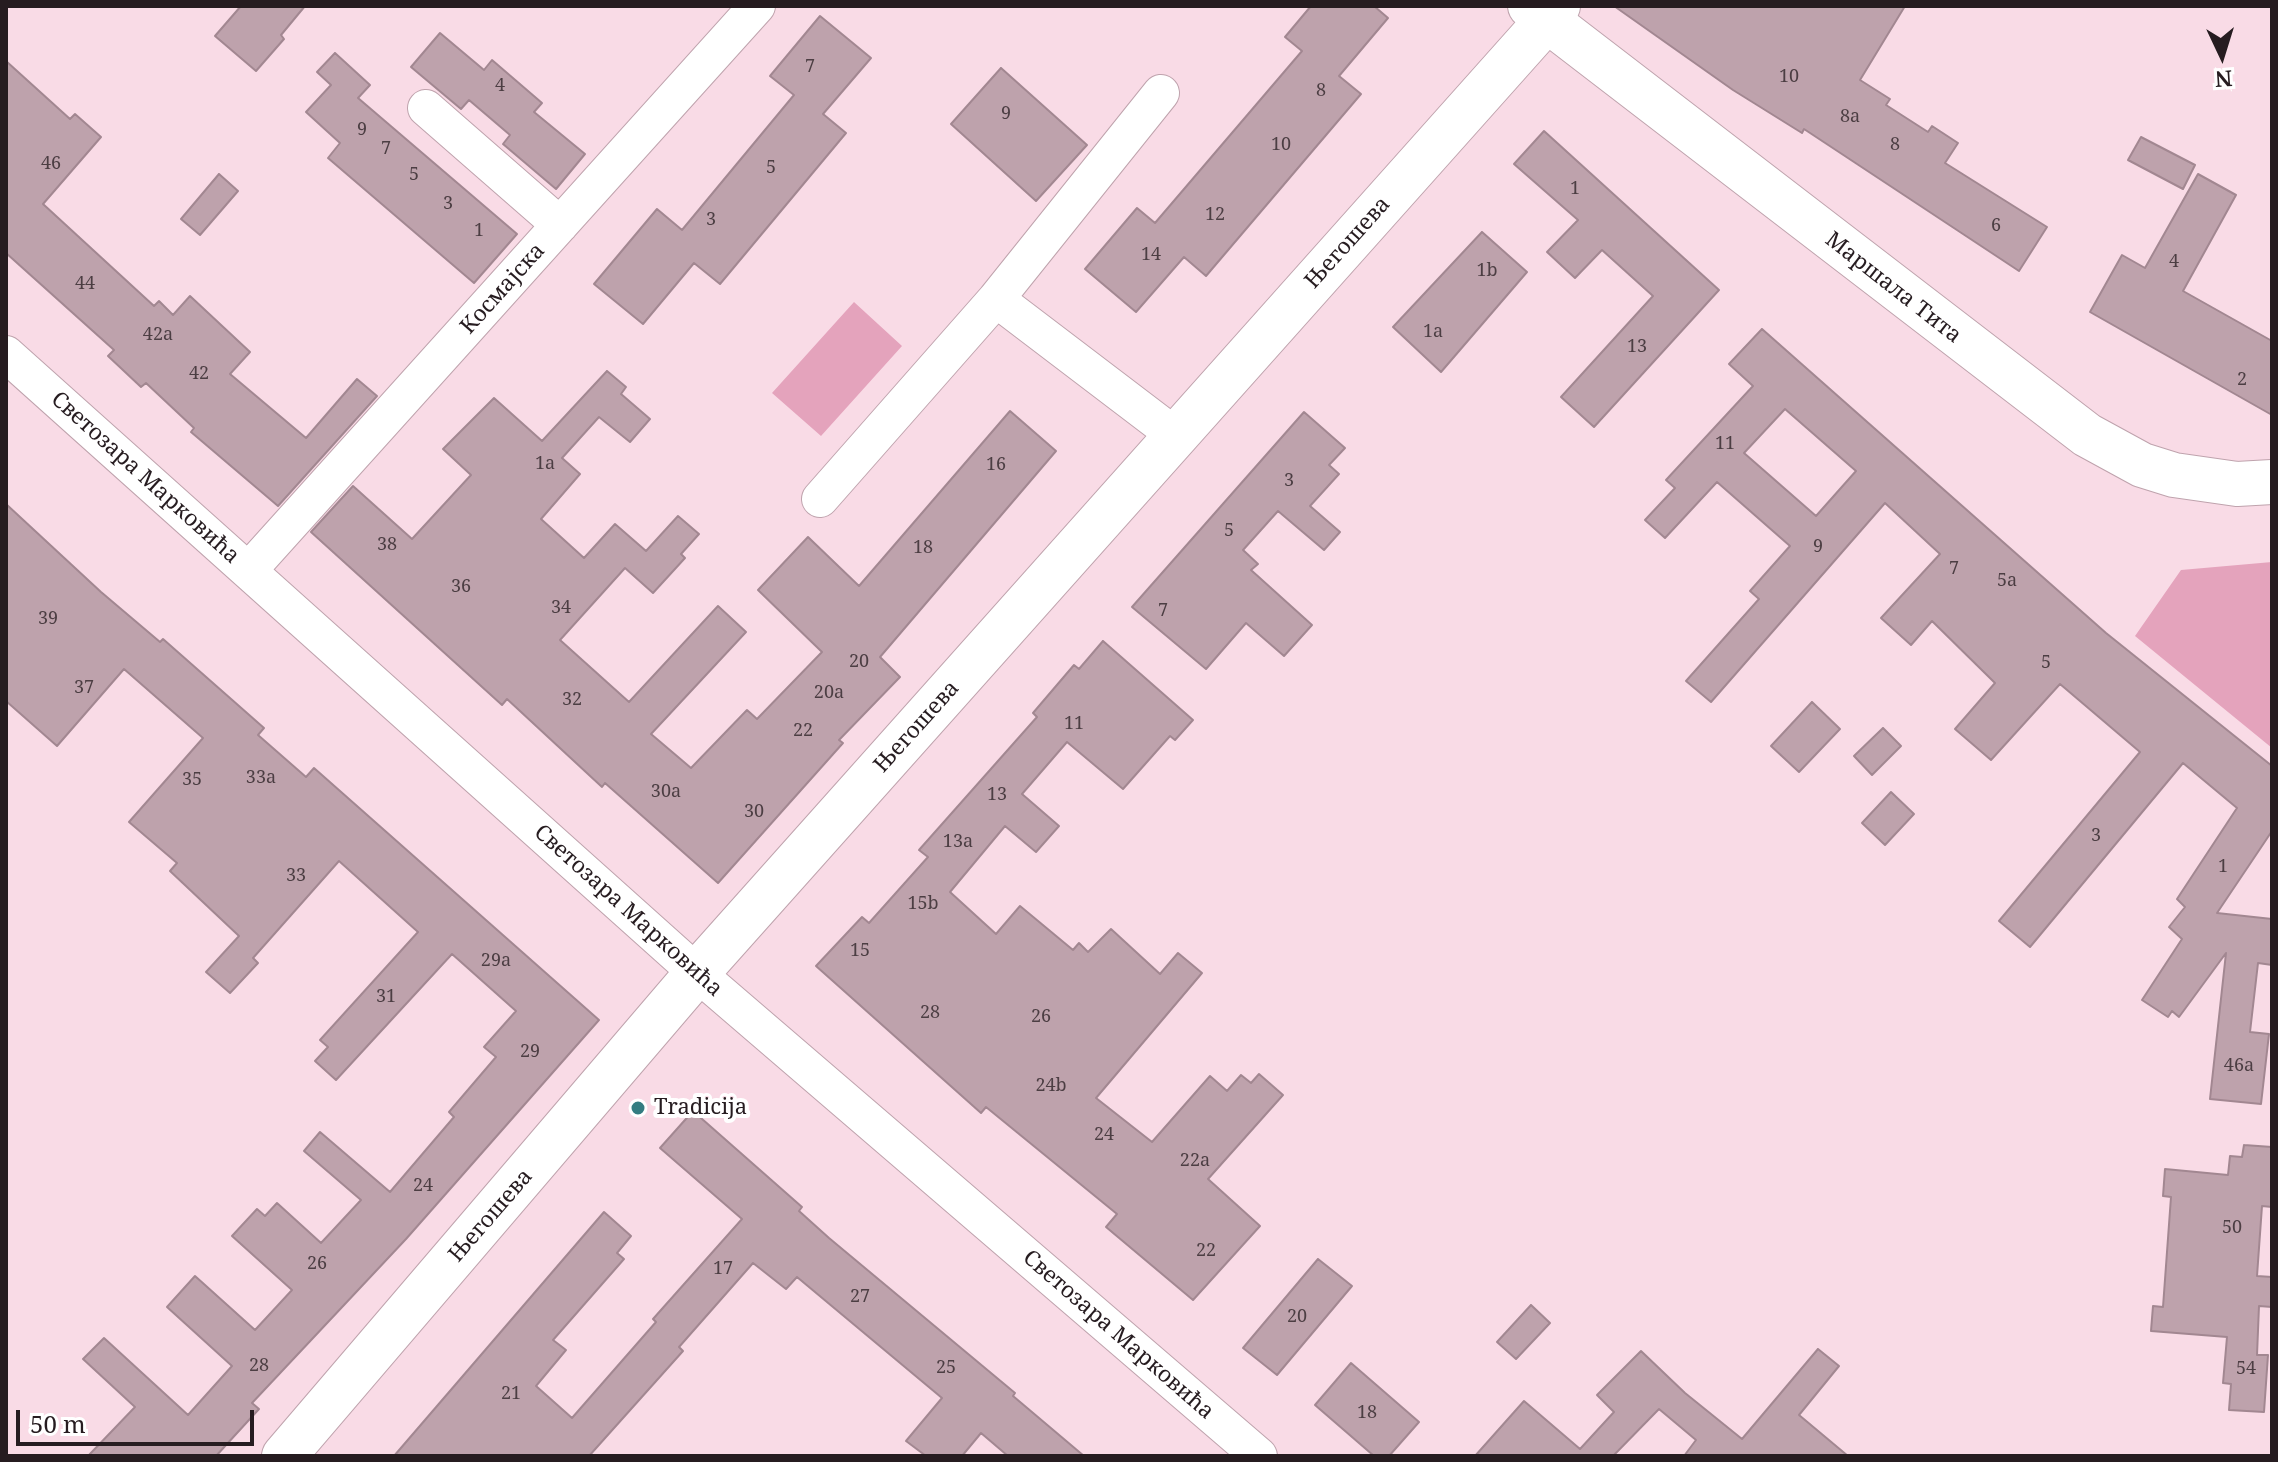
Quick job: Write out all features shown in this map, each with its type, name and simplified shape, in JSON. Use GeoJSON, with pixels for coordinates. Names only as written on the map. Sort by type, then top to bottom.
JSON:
{"type":"FeatureCollection","features":[{"type":"Feature","properties":{"kind":"street","name":"Космајска"},"geometry":{"type":"LineString","coordinates":[[248,571],[757,6]]}},
{"type":"Feature","properties":{"kind":"street","name":"Његошева"},"geometry":{"type":"LineString","coordinates":[[284,1456],[697,973],[1176,436],[1545,11]]}},
{"type":"Feature","properties":{"kind":"street","name":"Маршала Тита"},"geometry":{"type":"LineString","coordinates":[[1545,11],[2087,435],[2142,465],[2174,475],[2237,484],[2272,482]]}},
{"type":"Feature","properties":{"kind":"street"},"geometry":{"type":"LineString","coordinates":[[820,499],[996,299],[1161,93]]}},
{"type":"Feature","properties":{"kind":"street"},"geometry":{"type":"LineString","coordinates":[[426,108],[560,225]]}},
{"type":"Feature","properties":{"kind":"street"},"geometry":{"type":"LineString","coordinates":[[996,299],[1176,436]]}},
{"type":"Feature","properties":{"kind":"street","name":"Светозара Марковића"},"geometry":{"type":"LineString","coordinates":[[6,354],[697,973],[1259,1456]]}},
{"type":"Feature","properties":{"kind":"shaded area"},"geometry":{"type":"Polygon","coordinates":[[[854,302],[902,346],[821,436],[772,393],[854,302]]]}},
{"type":"Feature","properties":{"kind":"shaded area"},"geometry":{"type":"Polygon","coordinates":[[[2272,562],[2272,748],[2135,636],[2181,570],[2272,562]]]}},
{"type":"Feature","properties":{"kind":"building"},"geometry":{"type":"Polygon","coordinates":[[[241,6],[305,6],[281,35],[284,39],[256,71],[215,36],[241,6]]]}},
{"type":"Feature","properties":{"kind":"building"},"geometry":{"type":"Polygon","coordinates":[[[1311,6],[1374,6],[1388,18],[1339,76],[1361,94],[1206,276],[1184,257],[1136,312],[1085,269],[1137,208],[1155,223],[1302,51],[1285,37],[1311,6]]]}},
{"type":"Feature","properties":{"kind":"building"},"geometry":{"type":"Polygon","coordinates":[[[1614,6],[1905,6],[1860,80],[1890,99],[1886,105],[1928,132],[1932,126],[1958,143],[1945,163],[2047,227],[2019,271],[1804,129],[1802,133],[1733,90],[1614,6]]]}},
{"type":"Feature","properties":{"kind":"building"},"geometry":{"type":"Polygon","coordinates":[[[820,16],[871,58],[823,114],[846,133],[720,284],[694,263],[643,324],[594,284],[657,209],[682,230],[794,95],[770,76],[820,16]]]}},
{"type":"Feature","properties":{"kind":"building"},"geometry":{"type":"Polygon","coordinates":[[[440,33],[484,70],[492,60],[542,103],[534,112],[585,154],[556,189],[503,144],[510,135],[469,100],[461,109],[411,67],[440,33]]]}},
{"type":"Feature","properties":{"kind":"building"},"geometry":{"type":"Polygon","coordinates":[[[335,53],[370,85],[358,98],[517,234],[474,283],[328,158],[340,143],[306,112],[331,85],[317,72],[335,53]]]}},
{"type":"Feature","properties":{"kind":"building"},"geometry":{"type":"Polygon","coordinates":[[[6,61],[70,119],[75,114],[101,137],[43,204],[154,306],[159,301],[173,315],[190,296],[250,352],[230,374],[306,438],[357,379],[377,396],[278,506],[191,432],[194,428],[146,383],[141,387],[108,356],[114,350],[6,253],[6,61]]]}},
{"type":"Feature","properties":{"kind":"building"},"geometry":{"type":"Polygon","coordinates":[[[1001,68],[1087,145],[1036,201],[951,124],[1001,68]]]}},
{"type":"Feature","properties":{"kind":"building"},"geometry":{"type":"Polygon","coordinates":[[[1544,131],[1719,290],[1594,427],[1561,397],[1653,296],[1602,250],[1575,278],[1547,252],[1578,220],[1514,164],[1544,131]]]}},
{"type":"Feature","properties":{"kind":"building"},"geometry":{"type":"Polygon","coordinates":[[[2141,137],[2195,165],[2183,189],[2128,160],[2141,137]]]}},
{"type":"Feature","properties":{"kind":"building"},"geometry":{"type":"Polygon","coordinates":[[[219,174],[238,191],[200,235],[181,219],[219,174]]]}},
{"type":"Feature","properties":{"kind":"building"},"geometry":{"type":"Polygon","coordinates":[[[2198,174],[2236,195],[2183,291],[2272,341],[2272,415],[2090,312],[2122,255],[2145,268],[2198,174]]]}},
{"type":"Feature","properties":{"kind":"building"},"geometry":{"type":"Polygon","coordinates":[[[1482,232],[1527,272],[1441,372],[1393,327],[1482,232]]]}},
{"type":"Feature","properties":{"kind":"building"},"geometry":{"type":"Polygon","coordinates":[[[1762,329],[2106,633],[2272,766],[2272,831],[2217,913],[2272,919],[2272,965],[2258,963],[2250,1032],[2269,1034],[2261,1104],[2210,1099],[2226,953],[2179,1017],[2172,1011],[2168,1017],[2142,1000],[2182,939],[2169,927],[2185,907],[2177,899],[2237,808],[2183,763],[2030,947],[1999,921],[2140,752],[2060,684],[1991,760],[1955,729],[1995,683],[1932,621],[1911,645],[1881,618],[1940,554],[1885,503],[1711,702],[1686,681],[1759,599],[1750,591],[1790,546],[1717,482],[1665,538],[1645,520],[1675,488],[1666,480],[1753,386],[1729,364],[1762,329]],[[1785,409],[1744,453],[1816,516],[1856,471],[1785,409]]]}},
{"type":"Feature","properties":{"kind":"building"},"geometry":{"type":"Polygon","coordinates":[[[607,371],[626,387],[621,394],[650,419],[630,442],[599,417],[562,458],[580,474],[541,519],[584,558],[615,524],[646,551],[678,516],[699,534],[681,554],[685,558],[653,593],[625,568],[560,640],[629,702],[718,606],[746,632],[651,734],[691,768],[747,710],[757,719],[822,652],[758,590],[808,537],[859,586],[1010,411],[1056,451],[880,657],[900,677],[839,740],[843,743],[718,883],[605,783],[602,787],[507,699],[502,705],[311,532],[353,486],[412,539],[471,475],[443,449],[494,398],[542,441],[607,371]]]}},
{"type":"Feature","properties":{"kind":"building"},"geometry":{"type":"Polygon","coordinates":[[[1304,412],[1345,448],[1329,465],[1339,474],[1310,506],[1340,532],[1324,550],[1278,511],[1243,550],[1258,564],[1251,570],[1312,625],[1284,656],[1246,623],[1206,669],[1132,607],[1304,412]]]}},
{"type":"Feature","properties":{"kind":"building"},"geometry":{"type":"Polygon","coordinates":[[[6,504],[101,592],[160,642],[163,639],[264,728],[258,735],[306,777],[314,768],[599,1020],[406,1239],[252,1403],[259,1409],[216,1456],[88,1456],[135,1407],[83,1359],[104,1338],[188,1415],[232,1366],[167,1307],[195,1276],[255,1330],[292,1290],[232,1236],[257,1209],[265,1216],[277,1203],[321,1243],[361,1200],[304,1151],[320,1132],[390,1192],[454,1117],[449,1112],[496,1057],[484,1047],[516,1011],[452,954],[336,1080],[315,1061],[328,1047],[320,1040],[418,932],[339,861],[253,958],[258,963],[230,993],[206,972],[239,936],[170,871],[177,863],[129,822],[203,738],[124,669],[57,746],[6,701],[6,504]]]}},
{"type":"Feature","properties":{"kind":"building"},"geometry":{"type":"Polygon","coordinates":[[[1103,641],[1193,720],[1175,740],[1170,736],[1123,789],[1067,742],[1022,794],[1059,826],[1036,852],[1005,826],[950,892],[996,934],[1020,906],[1073,950],[1079,943],[1088,952],[1111,929],[1160,974],[1178,953],[1202,973],[1096,1098],[1152,1142],[1210,1076],[1227,1091],[1241,1075],[1251,1083],[1259,1074],[1283,1095],[1208,1179],[1260,1226],[1193,1300],[1106,1227],[1117,1214],[986,1107],[981,1113],[816,966],[862,917],[869,923],[928,857],[919,850],[1037,717],[1033,713],[1074,665],[1079,669],[1103,641]]]}},
{"type":"Feature","properties":{"kind":"building"},"geometry":{"type":"Polygon","coordinates":[[[1812,702],[1840,729],[1799,772],[1771,746],[1812,702]]]}},
{"type":"Feature","properties":{"kind":"building"},"geometry":{"type":"Polygon","coordinates":[[[1883,728],[1901,746],[1872,775],[1854,756],[1883,728]]]}},
{"type":"Feature","properties":{"kind":"building"},"geometry":{"type":"Polygon","coordinates":[[[1891,792],[1914,814],[1885,845],[1862,823],[1891,792]]]}},
{"type":"Feature","properties":{"kind":"building"},"geometry":{"type":"Polygon","coordinates":[[[693,1111],[802,1207],[799,1211],[829,1238],[1015,1393],[1013,1396],[1084,1456],[1008,1456],[981,1433],[962,1456],[926,1456],[906,1441],[942,1398],[797,1277],[786,1289],[753,1263],[679,1347],[683,1351],[589,1456],[394,1456],[604,1212],[631,1236],[617,1253],[624,1259],[553,1340],[566,1350],[536,1386],[572,1418],[656,1322],[653,1319],[742,1219],[660,1148],[693,1111]]]}},
{"type":"Feature","properties":{"kind":"building"},"geometry":{"type":"Polygon","coordinates":[[[2244,1145],[2272,1147],[2272,1207],[2262,1206],[2257,1276],[2272,1277],[2272,1307],[2259,1306],[2257,1355],[2268,1355],[2264,1412],[2229,1410],[2231,1384],[2223,1383],[2227,1337],[2151,1331],[2153,1306],[2163,1307],[2171,1197],[2163,1196],[2165,1169],[2228,1175],[2230,1156],[2242,1157],[2244,1145]]]}},
{"type":"Feature","properties":{"kind":"building"},"geometry":{"type":"Polygon","coordinates":[[[1318,1259],[1352,1286],[1277,1375],[1243,1348],[1318,1259]]]}},
{"type":"Feature","properties":{"kind":"building"},"geometry":{"type":"Polygon","coordinates":[[[1531,1305],[1550,1323],[1516,1359],[1497,1342],[1531,1305]]]}},
{"type":"Feature","properties":{"kind":"building"},"geometry":{"type":"Polygon","coordinates":[[[1818,1349],[1839,1366],[1799,1415],[1848,1456],[1684,1456],[1696,1440],[1659,1409],[1613,1456],[1475,1456],[1524,1401],[1580,1449],[1614,1412],[1597,1395],[1641,1351],[1685,1393],[1742,1439],[1818,1349]]]}},
{"type":"Feature","properties":{"kind":"building"},"geometry":{"type":"Polygon","coordinates":[[[1351,1363],[1419,1422],[1389,1456],[1374,1456],[1315,1405],[1351,1363]]]}},
{"type":"Feature","properties":{"kind":"place","name":"Tradicija"},"geometry":{"type":"Point","coordinates":[638,1108]}}]}
